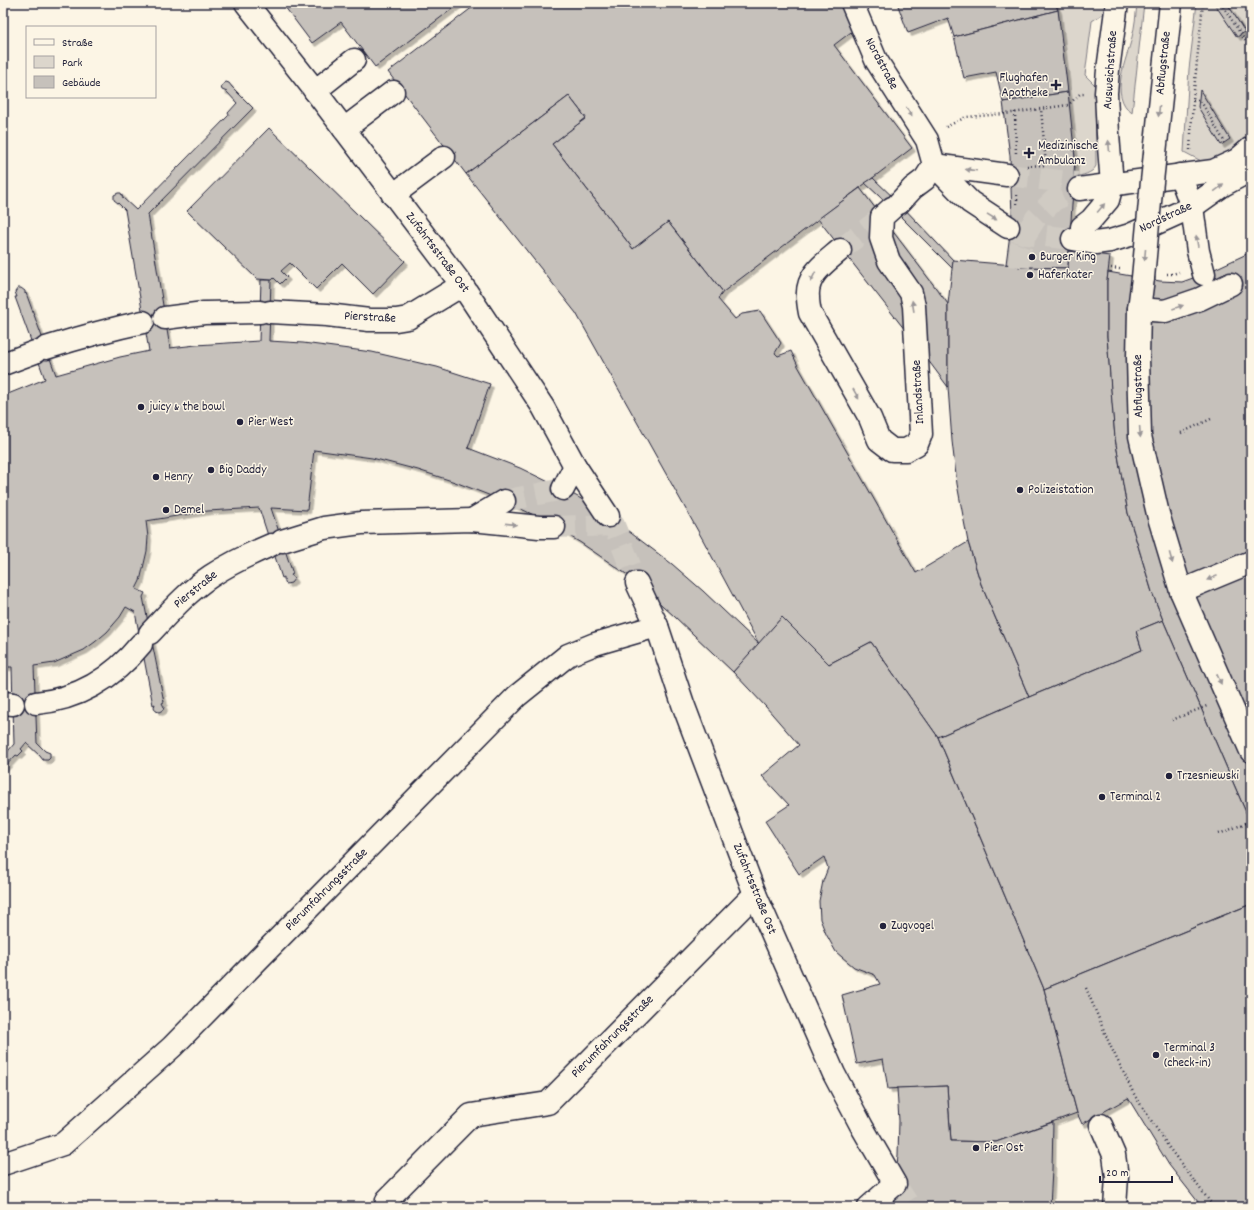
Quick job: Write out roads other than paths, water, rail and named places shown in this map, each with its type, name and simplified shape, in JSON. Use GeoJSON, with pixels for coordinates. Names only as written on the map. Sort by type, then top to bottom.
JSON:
{"type":"FeatureCollection","features":[{"type":"Feature","properties":{"kind":"street","name":"Zufahrtsstraße Ost"},"geometry":{"type":"LineString","coordinates":[[246,3],[315,91],[393,195],[422,230],[462,285],[543,407],[575,466],[608,516]]}},
{"type":"Feature","properties":{"kind":"street","name":"Nordstraße"},"geometry":{"type":"LineString","coordinates":[[852,3],[876,60],[927,140],[934,165],[970,202],[1008,227]]}},
{"type":"Feature","properties":{"kind":"street","name":"Ausweichstraße"},"geometry":{"type":"LineString","coordinates":[[1112,185],[1106,93],[1117,3]]}},
{"type":"Feature","properties":{"kind":"street","name":"Abflugstraße"},"geometry":{"type":"LineString","coordinates":[[1171,3],[1139,309],[1138,358],[1140,436],[1158,514],[1181,591],[1251,750]]}},
{"type":"Feature","properties":{"kind":"street"},"geometry":{"type":"LineString","coordinates":[[315,91],[354,60]]}},
{"type":"Feature","properties":{"kind":"street"},"geometry":{"type":"LineString","coordinates":[[344,129],[393,92]]}},
{"type":"Feature","properties":{"kind":"street"},"geometry":{"type":"LineString","coordinates":[[1078,186],[1112,185],[1213,171],[1237,160],[1251,148]]}},
{"type":"Feature","properties":{"kind":"street"},"geometry":{"type":"LineString","coordinates":[[393,195],[444,157]]}},
{"type":"Feature","properties":{"kind":"street"},"geometry":{"type":"LineString","coordinates":[[934,165],[1015,167]]}},
{"type":"Feature","properties":{"kind":"street","name":"Inlandstraße"},"geometry":{"type":"LineString","coordinates":[[840,250],[816,270],[810,281],[807,296],[810,313],[870,418],[879,440],[892,450],[906,450],[917,444],[921,434],[914,306],[911,293],[889,261],[881,238],[891,209],[925,179],[934,165]]}},
{"type":"Feature","properties":{"kind":"street","name":"Nordstraße"},"geometry":{"type":"LineString","coordinates":[[1112,185],[1108,200],[1078,233],[1095,243],[1110,241],[1130,235],[1192,207],[1223,185],[1251,170]]}},
{"type":"Feature","properties":{"kind":"street"},"geometry":{"type":"LineString","coordinates":[[1184,175],[1192,207],[1198,251],[1204,274]]}},
{"type":"Feature","properties":{"kind":"street"},"geometry":{"type":"LineString","coordinates":[[1139,309],[1165,311],[1200,299],[1231,284]]}},
{"type":"Feature","properties":{"kind":"street","name":"Pierstraße"},"geometry":{"type":"LineString","coordinates":[[165,318],[204,313],[265,312],[327,315],[369,320],[396,320],[408,318],[462,285]]}},
{"type":"Feature","properties":{"kind":"street"},"geometry":{"type":"LineString","coordinates":[[3,364],[81,337],[113,328],[143,322]]}},
{"type":"Feature","properties":{"kind":"street"},"geometry":{"type":"LineString","coordinates":[[563,489],[575,466]]}},
{"type":"Feature","properties":{"kind":"street","name":"Pierstraße"},"geometry":{"type":"LineString","coordinates":[[472,520],[504,501]]}},
{"type":"Feature","properties":{"kind":"street","name":"Pierstraße"},"geometry":{"type":"LineString","coordinates":[[36,703],[70,696],[90,688],[114,671],[131,656],[184,597],[210,576],[240,559],[276,543],[324,528],[354,524],[472,520],[539,527],[554,527]]}},
{"type":"Feature","properties":{"kind":"street"},"geometry":{"type":"LineString","coordinates":[[1181,591],[1251,562]]}},
{"type":"Feature","properties":{"kind":"street","name":"Zufahrtsstraße Ost"},"geometry":{"type":"LineString","coordinates":[[637,583],[657,626],[683,704],[755,894],[834,1074],[862,1127],[895,1184],[869,1207]]}},
{"type":"Feature","properties":{"kind":"street","name":"Pierumfahrungsstraße"},"geometry":{"type":"LineString","coordinates":[[3,1164],[63,1144],[172,1047],[516,696],[568,656],[595,644],[657,626]]}},
{"type":"Feature","properties":{"kind":"street","name":"Pierumfahrungsstraße"},"geometry":{"type":"LineString","coordinates":[[386,1207],[387,1200],[471,1115],[548,1104],[755,894]]}},
{"type":"Feature","properties":{"kind":"street"},"geometry":{"type":"LineString","coordinates":[[1101,1125],[1114,1155],[1117,1177],[1115,1207]]}},
{"type":"Feature","properties":{"kind":"tunnel"},"geometry":{"type":"LineString","coordinates":[[1007,175],[1077,183]]}},
{"type":"Feature","properties":{"kind":"tunnel"},"geometry":{"type":"LineString","coordinates":[[1019,267],[1021,247],[1026,234],[1036,218],[1054,200],[1079,189]]}},
{"type":"Feature","properties":{"kind":"tunnel"},"geometry":{"type":"LineString","coordinates":[[840,250],[882,217]]}},
{"type":"Feature","properties":{"kind":"tunnel"},"geometry":{"type":"LineString","coordinates":[[1014,230],[1026,234],[1073,239]]}},
{"type":"Feature","properties":{"kind":"tunnel"},"geometry":{"type":"LineString","coordinates":[[504,501],[563,489]]}},
{"type":"Feature","properties":{"kind":"tunnel"},"geometry":{"type":"LineString","coordinates":[[608,516],[614,525],[637,583]]}},
{"type":"Feature","properties":{"kind":"tunnel"},"geometry":{"type":"LineString","coordinates":[[554,527],[614,525]]}},
{"type":"Feature","properties":{"kind":"tunnel"},"geometry":{"type":"LineString","coordinates":[[895,1184],[910,1207]]}},
{"type":"Feature","properties":{"kind":"place","name":"Flughafen Apotheke"},"geometry":{"type":"Point","coordinates":[1056,85]}},
{"type":"Feature","properties":{"kind":"place","name":"Medizinische Ambulanz"},"geometry":{"type":"Point","coordinates":[1029,153]}},
{"type":"Feature","properties":{"kind":"place","name":"Burger King"},"geometry":{"type":"Point","coordinates":[1032,257]}},
{"type":"Feature","properties":{"kind":"place","name":"Haferkater"},"geometry":{"type":"Point","coordinates":[1030,275]}},
{"type":"Feature","properties":{"kind":"place","name":"juicy & the bowl"},"geometry":{"type":"Point","coordinates":[141,407]}},
{"type":"Feature","properties":{"kind":"place","name":"Pier West"},"geometry":{"type":"Point","coordinates":[240,422]}},
{"type":"Feature","properties":{"kind":"place","name":"Big Daddy"},"geometry":{"type":"Point","coordinates":[211,470]}},
{"type":"Feature","properties":{"kind":"place","name":"Henry"},"geometry":{"type":"Point","coordinates":[156,477]}},
{"type":"Feature","properties":{"kind":"place","name":"Polizeistation"},"geometry":{"type":"Point","coordinates":[1020,490]}},
{"type":"Feature","properties":{"kind":"place","name":"Demel"},"geometry":{"type":"Point","coordinates":[166,510]}},
{"type":"Feature","properties":{"kind":"place","name":"Trzesniewski"},"geometry":{"type":"Point","coordinates":[1169,776]}},
{"type":"Feature","properties":{"kind":"place","name":"Terminal 2"},"geometry":{"type":"Point","coordinates":[1102,797]}},
{"type":"Feature","properties":{"kind":"place","name":"Zugvogel"},"geometry":{"type":"Point","coordinates":[883,926]}},
{"type":"Feature","properties":{"kind":"place","name":"Terminal 3 (check-in)"},"geometry":{"type":"Point","coordinates":[1156,1055]}},
{"type":"Feature","properties":{"kind":"place","name":"Pier Ost"},"geometry":{"type":"Point","coordinates":[976,1148]}}]}
